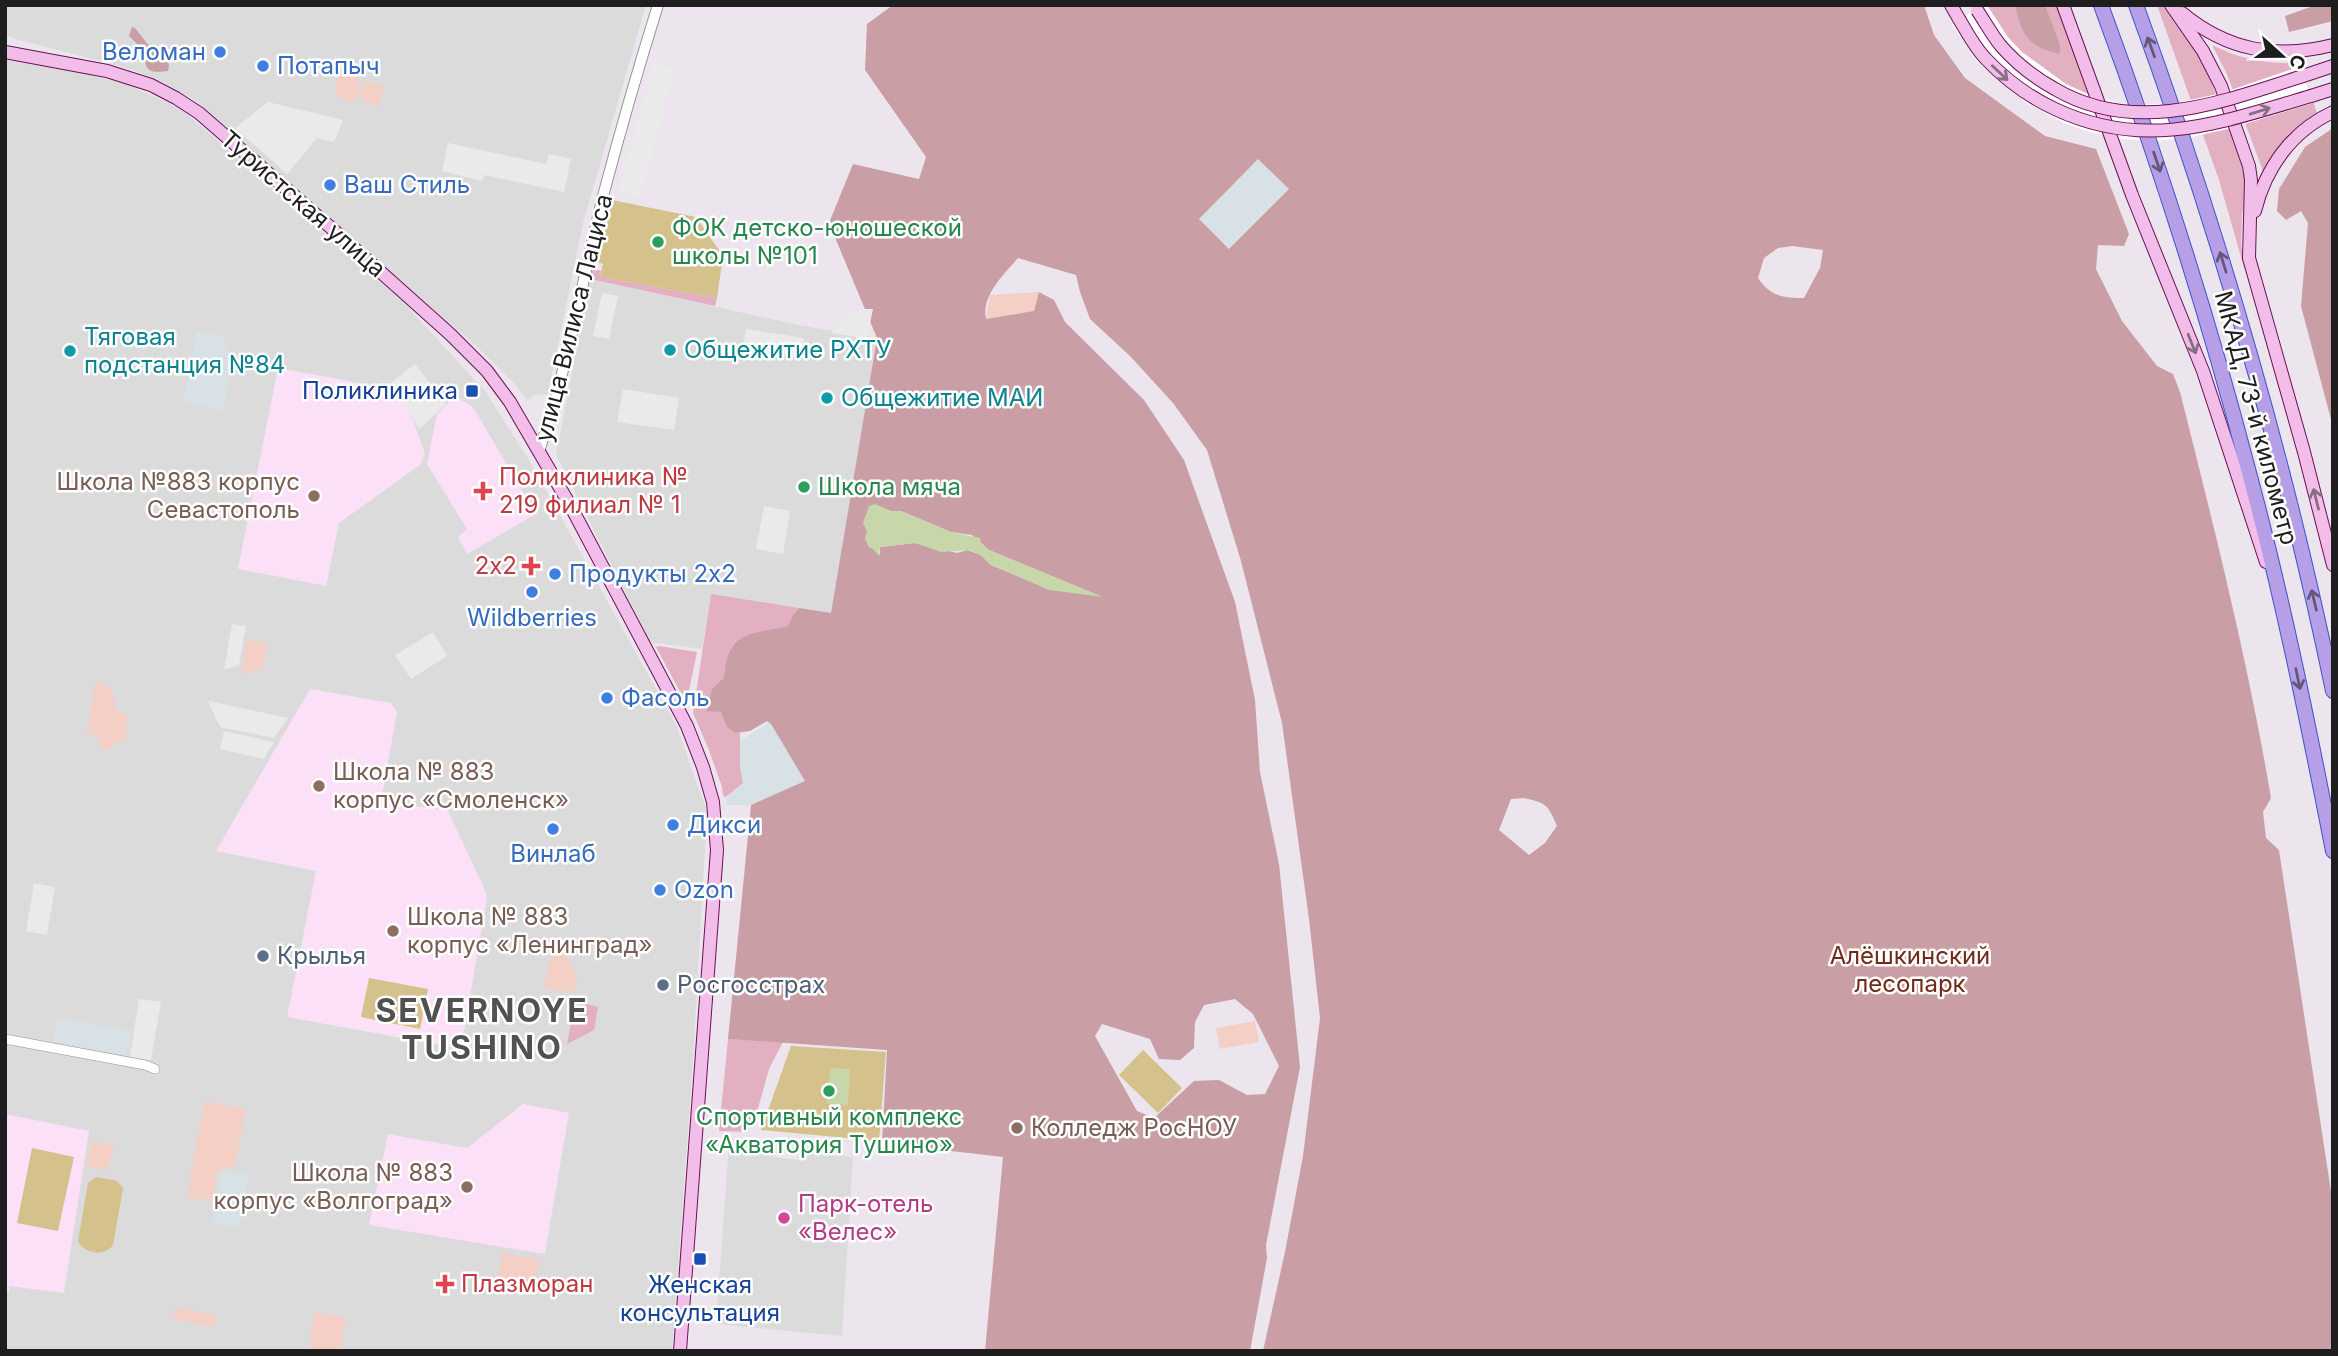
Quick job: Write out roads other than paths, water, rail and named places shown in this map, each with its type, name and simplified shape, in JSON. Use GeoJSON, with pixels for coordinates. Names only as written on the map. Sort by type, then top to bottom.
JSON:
{"type":"FeatureCollection","features":[{"type":"Feature","properties":{"kind":"highway","name":"МКАД, 73-й километр"},"geometry":{"type":"LineString","coordinates":[[2101,5],[2159,167],[2207,320],[2249,469],[2283,612],[2333,851]]}},
{"type":"Feature","properties":{"kind":"highway","name":"МКАД, 73-й километр"},"geometry":{"type":"LineString","coordinates":[[2136,5],[2198,180],[2237,310],[2286,486],[2315,602],[2333,691]]}},
{"type":"Feature","properties":{"kind":"main road"},"geometry":{"type":"LineString","coordinates":[[1951,5],[1984,58],[2010,82],[2048,106],[2088,123],[2142,132],[2185,129],[2230,120],[2333,89]]}},
{"type":"Feature","properties":{"kind":"main road"},"geometry":{"type":"LineString","coordinates":[[2063,5],[2132,195],[2203,372],[2283,612]]}},
{"type":"Feature","properties":{"kind":"main road"},"geometry":{"type":"LineString","coordinates":[[2172,5],[2209,32],[2257,50],[2274,53],[2295,52],[2333,45]]}},
{"type":"Feature","properties":{"kind":"main road"},"geometry":{"type":"LineString","coordinates":[[2172,5],[2207,58],[2238,132],[2251,180],[2249,258],[2333,565]]}},
{"type":"Feature","properties":{"kind":"main road"},"geometry":{"type":"LineString","coordinates":[[1976,8],[2000,44],[2042,82],[2087,105],[2125,113],[2150,114],[2225,101],[2333,66]]}},
{"type":"Feature","properties":{"kind":"main road","name":"Туристская улица"},"geometry":{"type":"LineString","coordinates":[[5,52],[62,61],[121,75],[165,92],[199,113],[450,334],[500,386],[539,451]]}},
{"type":"Feature","properties":{"kind":"main road"},"geometry":{"type":"LineString","coordinates":[[2248,242],[2262,189],[2281,152],[2311,125],[2333,112]]}},
{"type":"Feature","properties":{"kind":"main road","name":"улица Вилиса Лациса"},"geometry":{"type":"LineString","coordinates":[[539,451],[687,726],[713,802],[716,877],[680,1351]]}},
{"type":"Feature","properties":{"kind":"street","name":"улица Вилиса Лациса"},"geometry":{"type":"LineString","coordinates":[[539,451],[555,405],[627,106],[658,5]]}},
{"type":"Feature","properties":{"kind":"street"},"geometry":{"type":"LineString","coordinates":[[5,1038],[155,1069]]}},
{"type":"Feature","properties":{"kind":"place","name":"Веломан"},"geometry":{"type":"Point","coordinates":[220,52]}},
{"type":"Feature","properties":{"kind":"place","name":"Потапыч"},"geometry":{"type":"Point","coordinates":[263,66]}},
{"type":"Feature","properties":{"kind":"place","name":"Ваш Стиль"},"geometry":{"type":"Point","coordinates":[330,185]}},
{"type":"Feature","properties":{"kind":"place","name":"ФОК детско-юношеской школы №101"},"geometry":{"type":"Point","coordinates":[658,242]}},
{"type":"Feature","properties":{"kind":"place","name":"Общежитие РХТУ"},"geometry":{"type":"Point","coordinates":[670,350]}},
{"type":"Feature","properties":{"kind":"place","name":"Тяговая подстанция №84"},"geometry":{"type":"Point","coordinates":[70,351]}},
{"type":"Feature","properties":{"kind":"place","name":"Поликлиника"},"geometry":{"type":"Point","coordinates":[472,391]}},
{"type":"Feature","properties":{"kind":"place","name":"Общежитие МАИ"},"geometry":{"type":"Point","coordinates":[827,398]}},
{"type":"Feature","properties":{"kind":"place","name":"Школа мяча"},"geometry":{"type":"Point","coordinates":[804,487]}},
{"type":"Feature","properties":{"kind":"place","name":"Поликлиника № 219 филиал № 1"},"geometry":{"type":"Point","coordinates":[483,491]}},
{"type":"Feature","properties":{"kind":"place","name":"Школа №883 корпус Севастополь"},"geometry":{"type":"Point","coordinates":[314,496]}},
{"type":"Feature","properties":{"kind":"place","name":"2х2"},"geometry":{"type":"Point","coordinates":[531,566]}},
{"type":"Feature","properties":{"kind":"place","name":"Продукты 2x2"},"geometry":{"type":"Point","coordinates":[555,574]}},
{"type":"Feature","properties":{"kind":"place","name":"Wildberries"},"geometry":{"type":"Point","coordinates":[532,592]}},
{"type":"Feature","properties":{"kind":"place","name":"Фасоль"},"geometry":{"type":"Point","coordinates":[607,698]}},
{"type":"Feature","properties":{"kind":"place","name":"Школа № 883 корпус «Смоленск»"},"geometry":{"type":"Point","coordinates":[319,786]}},
{"type":"Feature","properties":{"kind":"place","name":"Дикси"},"geometry":{"type":"Point","coordinates":[673,825]}},
{"type":"Feature","properties":{"kind":"place","name":"Винлаб"},"geometry":{"type":"Point","coordinates":[553,829]}},
{"type":"Feature","properties":{"kind":"place","name":"Ozon"},"geometry":{"type":"Point","coordinates":[660,890]}},
{"type":"Feature","properties":{"kind":"place","name":"Школа № 883 корпус «Ленинград»"},"geometry":{"type":"Point","coordinates":[393,931]}},
{"type":"Feature","properties":{"kind":"place","name":"Крылья"},"geometry":{"type":"Point","coordinates":[263,956]}},
{"type":"Feature","properties":{"kind":"place","name":"Росгосстрах"},"geometry":{"type":"Point","coordinates":[663,985]}},
{"type":"Feature","properties":{"kind":"place","name":"Спортивный комплекс «Акватория Тушино»"},"geometry":{"type":"Point","coordinates":[829,1091]}},
{"type":"Feature","properties":{"kind":"place","name":"Колледж РосНОУ"},"geometry":{"type":"Point","coordinates":[1017,1128]}},
{"type":"Feature","properties":{"kind":"place","name":"Школа № 883 корпус «Волгоград»"},"geometry":{"type":"Point","coordinates":[467,1187]}},
{"type":"Feature","properties":{"kind":"place","name":"Парк-отель «Велес»"},"geometry":{"type":"Point","coordinates":[784,1218]}},
{"type":"Feature","properties":{"kind":"place","name":"Женская консультация"},"geometry":{"type":"Point","coordinates":[700,1259]}},
{"type":"Feature","properties":{"kind":"place","name":"Плазморан"},"geometry":{"type":"Point","coordinates":[445,1284]}},
{"type":"Feature","properties":{"kind":"district","name":"SEVERNOYE TUSHINO"},"geometry":{"type":"Point","coordinates":[482,1030]}},
{"type":"Feature","properties":{"kind":"park label","name":"Алёшкинский лесопарк"},"geometry":{"type":"Point","coordinates":[1910,970]}}]}
